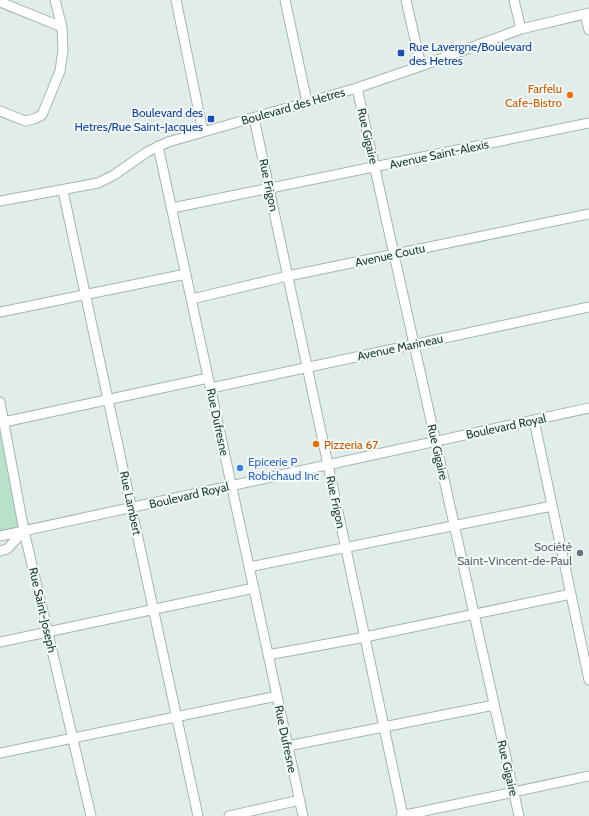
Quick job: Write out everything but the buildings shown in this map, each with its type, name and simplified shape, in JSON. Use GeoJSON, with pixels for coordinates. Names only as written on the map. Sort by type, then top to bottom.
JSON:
{"type":"FeatureCollection","features":[{"type":"Feature","properties":{"kind":"street"},"geometry":{"type":"LineString","coordinates":[[18,9],[22,0]]}},
{"type":"Feature","properties":{"kind":"street"},"geometry":{"type":"LineString","coordinates":[[0,111],[25,121],[42,115],[60,71],[63,50],[62,27],[56,0]]}},
{"type":"Feature","properties":{"kind":"street"},"geometry":{"type":"LineString","coordinates":[[176,0],[203,132]]}},
{"type":"Feature","properties":{"kind":"street"},"geometry":{"type":"LineString","coordinates":[[285,0],[307,102]]}},
{"type":"Feature","properties":{"kind":"street"},"geometry":{"type":"LineString","coordinates":[[406,0],[422,66]]}},
{"type":"Feature","properties":{"kind":"street"},"geometry":{"type":"LineString","coordinates":[[514,0],[521,29]]}},
{"type":"Feature","properties":{"kind":"street"},"geometry":{"type":"LineString","coordinates":[[0,2],[62,27]]}},
{"type":"Feature","properties":{"kind":"street"},"geometry":{"type":"LineString","coordinates":[[587,13],[589,30]]}},
{"type":"Feature","properties":{"kind":"street","name":"Boulevard des Hetres"},"geometry":{"type":"LineString","coordinates":[[0,201],[98,183],[114,175],[158,146],[357,88],[422,66],[521,29],[587,13]]}},
{"type":"Feature","properties":{"kind":"street","name":"Rue Gigaire"},"geometry":{"type":"LineString","coordinates":[[357,88],[519,816]]}},
{"type":"Feature","properties":{"kind":"street","name":"Rue Frigon"},"geometry":{"type":"LineString","coordinates":[[254,118],[402,816]]}},
{"type":"Feature","properties":{"kind":"street","name":"Avenue Saint-Alexis"},"geometry":{"type":"LineString","coordinates":[[172,208],[589,123]]}},
{"type":"Feature","properties":{"kind":"street","name":"Rue Dufresne"},"geometry":{"type":"LineString","coordinates":[[158,146],[303,816]]}},
{"type":"Feature","properties":{"kind":"street","name":"Rue Lambert"},"geometry":{"type":"LineString","coordinates":[[63,190],[198,816]]}},
{"type":"Feature","properties":{"kind":"street","name":"Avenue Coutu"},"geometry":{"type":"LineString","coordinates":[[192,299],[288,276],[589,214]]}},
{"type":"Feature","properties":{"kind":"street"},"geometry":{"type":"LineString","coordinates":[[0,312],[186,274]]}},
{"type":"Feature","properties":{"kind":"street","name":"Avenue Marineau"},"geometry":{"type":"LineString","coordinates":[[211,388],[589,307]]}},
{"type":"Feature","properties":{"kind":"street"},"geometry":{"type":"LineString","coordinates":[[4,422],[208,378]]}},
{"type":"Feature","properties":{"kind":"street","name":"Rue Saint-Joseph"},"geometry":{"type":"LineString","coordinates":[[0,402],[24,531],[91,816]]}},
{"type":"Feature","properties":{"kind":"street","name":"Boulevard Royal"},"geometry":{"type":"LineString","coordinates":[[0,536],[589,408]]}},
{"type":"Feature","properties":{"kind":"street"},"geometry":{"type":"LineString","coordinates":[[534,420],[589,680]]}},
{"type":"Feature","properties":{"kind":"street"},"geometry":{"type":"LineString","coordinates":[[249,567],[454,524],[552,506]]}},
{"type":"Feature","properties":{"kind":"street"},"geometry":{"type":"LineString","coordinates":[[0,551],[7,549],[24,531]]}},
{"type":"Feature","properties":{"kind":"street"},"geometry":{"type":"LineString","coordinates":[[0,642],[254,588]]}},
{"type":"Feature","properties":{"kind":"street"},"geometry":{"type":"LineString","coordinates":[[268,654],[365,637],[474,613],[571,594]]}},
{"type":"Feature","properties":{"kind":"street"},"geometry":{"type":"LineString","coordinates":[[0,753],[177,718],[277,696]]}},
{"type":"Feature","properties":{"kind":"street"},"geometry":{"type":"LineString","coordinates":[[288,746],[494,705]]}},
{"type":"Feature","properties":{"kind":"street"},"geometry":{"type":"LineString","coordinates":[[402,816],[589,776]]}},
{"type":"Feature","properties":{"kind":"street"},"geometry":{"type":"LineString","coordinates":[[229,816],[300,800]]}},
{"type":"Feature","properties":{"kind":"green space"},"geometry":{"type":"Polygon","coordinates":[[[0,403],[24,531],[0,537],[0,403]]]}},
{"type":"Feature","properties":{"kind":"place","name":"Rue Lavergne/Boulevard des Hetres"},"geometry":{"type":"Point","coordinates":[401,53]}},
{"type":"Feature","properties":{"kind":"place","name":"Farfelu Cafe-Bistro"},"geometry":{"type":"Point","coordinates":[570,95]}},
{"type":"Feature","properties":{"kind":"place","name":"Boulevard des Hetres/Rue Saint-Jacques"},"geometry":{"type":"Point","coordinates":[211,119]}},
{"type":"Feature","properties":{"kind":"place","name":"Pizzeria 67"},"geometry":{"type":"Point","coordinates":[316,444]}},
{"type":"Feature","properties":{"kind":"place","name":"Epicerie P Robichaud Inc"},"geometry":{"type":"Point","coordinates":[240,468]}},
{"type":"Feature","properties":{"kind":"place","name":"Société Saint-Vincent-de-Paul"},"geometry":{"type":"Point","coordinates":[580,553]}}]}
